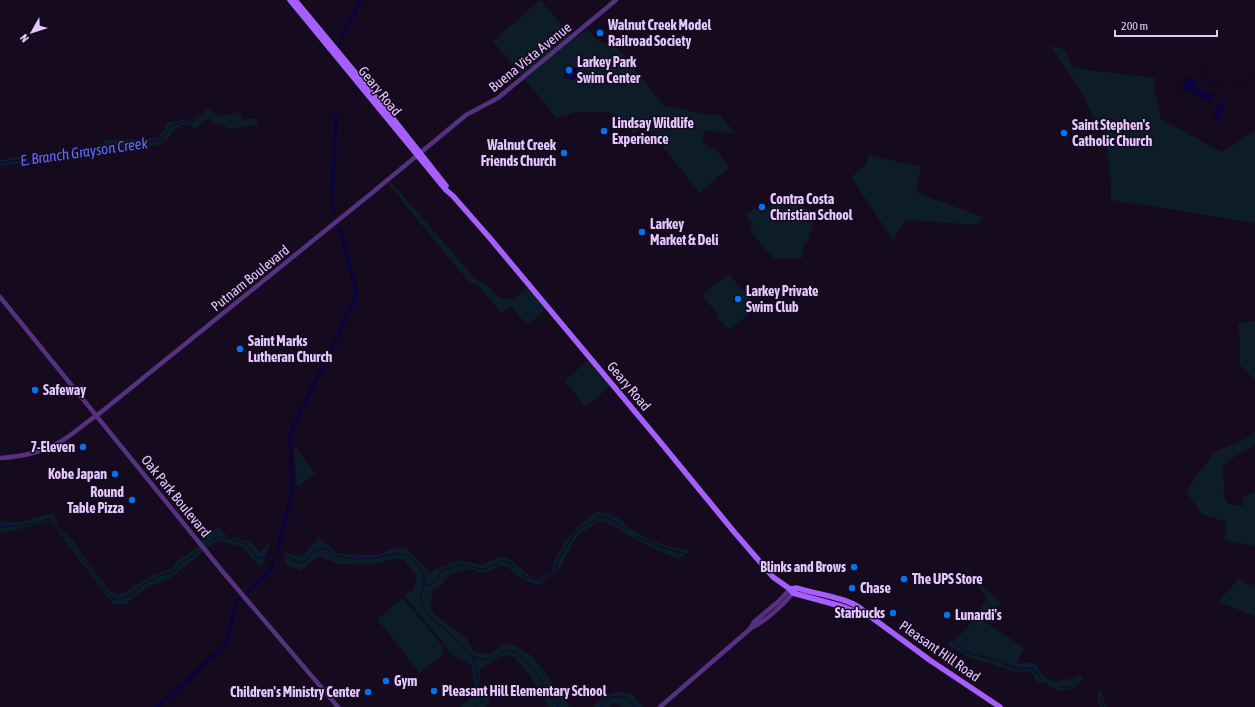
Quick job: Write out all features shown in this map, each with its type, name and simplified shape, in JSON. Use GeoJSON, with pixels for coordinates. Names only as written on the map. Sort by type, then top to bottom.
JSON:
{"type":"FeatureCollection","features":[{"type":"Feature","properties":{"kind":"main road","name":"Geary Road"},"geometry":{"type":"LineString","coordinates":[[290,0],[419,154]]}},
{"type":"Feature","properties":{"kind":"main road","name":"Geary Road"},"geometry":{"type":"LineString","coordinates":[[295,0],[352,68],[446,190],[492,241],[773,577],[791,591],[825,603]]}},
{"type":"Feature","properties":{"kind":"main road","name":"Geary Road"},"geometry":{"type":"LineString","coordinates":[[791,591],[797,588],[826,596]]}},
{"type":"Feature","properties":{"kind":"main road","name":"Pleasant Hill Road"},"geometry":{"type":"LineString","coordinates":[[826,596],[847,601],[861,608],[931,661],[1000,707]]}},
{"type":"Feature","properties":{"kind":"main road","name":"Pleasant Hill Road"},"geometry":{"type":"LineString","coordinates":[[825,603],[844,607],[858,613],[867,614]]}},
{"type":"Feature","properties":{"kind":"street","name":"Buena Vista Avenue"},"geometry":{"type":"LineString","coordinates":[[419,154],[466,115],[498,98],[616,0]]}},
{"type":"Feature","properties":{"kind":"street","name":"Putnam Boulevard"},"geometry":{"type":"LineString","coordinates":[[0,458],[37,451],[59,442],[95,416],[419,154]]}},
{"type":"Feature","properties":{"kind":"street","name":"Oak Park Boulevard"},"geometry":{"type":"LineString","coordinates":[[0,297],[95,416],[338,707]]}},
{"type":"Feature","properties":{"kind":"street"},"geometry":{"type":"LineString","coordinates":[[660,707],[750,629],[754,622],[791,591]]}},
{"type":"Feature","properties":{"kind":"shaded area"},"geometry":{"type":"Polygon","coordinates":[[[540,0],[574,39],[588,29],[599,42],[614,43],[664,106],[706,114],[720,115],[736,134],[704,130],[702,140],[710,149],[714,146],[730,167],[700,193],[645,125],[633,134],[624,123],[622,123],[610,112],[576,112],[557,118],[493,41],[540,0]]]}},
{"type":"Feature","properties":{"kind":"shaded area"},"geometry":{"type":"Polygon","coordinates":[[[1051,46],[1064,49],[1072,66],[1081,69],[1155,78],[1154,86],[1161,119],[1222,152],[1255,131],[1255,223],[1111,200],[1111,184],[1106,139],[1098,127],[1082,93],[1051,46]]]}},
{"type":"Feature","properties":{"kind":"shaded area"},"geometry":{"type":"Polygon","coordinates":[[[566,66],[578,68],[575,80],[564,78],[566,66]]]}},
{"type":"Feature","properties":{"kind":"shaded area"},"geometry":{"type":"Polygon","coordinates":[[[1186,77],[1196,81],[1191,93],[1185,89],[1184,91],[1181,90],[1186,77]]]}},
{"type":"Feature","properties":{"kind":"shaded area"},"geometry":{"type":"Polygon","coordinates":[[[1195,87],[1213,94],[1210,101],[1192,94],[1193,91],[1206,95],[1193,90],[1195,87]]]}},
{"type":"Feature","properties":{"kind":"shaded area"},"geometry":{"type":"Polygon","coordinates":[[[1219,103],[1226,106],[1220,120],[1213,118],[1219,103]]]}},
{"type":"Feature","properties":{"kind":"shaded area"},"geometry":{"type":"Polygon","coordinates":[[[209,107],[217,116],[240,112],[242,120],[255,118],[259,124],[228,129],[222,123],[215,125],[207,119],[196,129],[188,124],[174,129],[169,138],[158,145],[0,166],[0,159],[4,160],[15,156],[35,160],[51,151],[64,156],[91,151],[106,140],[159,137],[168,122],[194,119],[209,107]]]}},
{"type":"Feature","properties":{"kind":"shaded area"},"geometry":{"type":"Polygon","coordinates":[[[869,155],[921,167],[916,192],[983,217],[978,225],[906,220],[893,240],[851,177],[866,165],[869,155]]]}},
{"type":"Feature","properties":{"kind":"shaded area"},"geometry":{"type":"Polygon","coordinates":[[[388,179],[473,276],[478,281],[486,284],[500,299],[514,299],[529,286],[548,308],[527,325],[511,306],[501,313],[477,284],[471,283],[459,270],[386,181],[388,179]]]}},
{"type":"Feature","properties":{"kind":"shaded area"},"geometry":{"type":"Polygon","coordinates":[[[790,192],[814,220],[808,241],[804,244],[801,259],[773,258],[749,229],[753,225],[745,215],[753,209],[759,210],[762,214],[790,192]]]}},
{"type":"Feature","properties":{"kind":"shaded area"},"geometry":{"type":"Polygon","coordinates":[[[729,274],[757,307],[730,330],[716,317],[717,314],[702,295],[729,274]]]}},
{"type":"Feature","properties":{"kind":"shaded area"},"geometry":{"type":"Polygon","coordinates":[[[1255,321],[1255,380],[1240,365],[1238,323],[1255,321]]]}},
{"type":"Feature","properties":{"kind":"shaded area"},"geometry":{"type":"Polygon","coordinates":[[[590,358],[612,385],[585,407],[565,381],[590,358]]]}},
{"type":"Feature","properties":{"kind":"shaded area"},"geometry":{"type":"Polygon","coordinates":[[[1255,432],[1255,444],[1222,466],[1225,490],[1223,493],[1227,503],[1243,506],[1243,497],[1255,492],[1255,546],[1253,546],[1225,540],[1226,522],[1202,514],[1187,493],[1193,480],[1215,452],[1244,440],[1255,432]]]}},
{"type":"Feature","properties":{"kind":"shaded area"},"geometry":{"type":"Polygon","coordinates":[[[294,445],[315,473],[297,487],[294,445]]]}},
{"type":"Feature","properties":{"kind":"shaded area"},"geometry":{"type":"Polygon","coordinates":[[[598,511],[620,519],[627,526],[648,539],[667,546],[689,551],[687,554],[678,559],[629,536],[612,525],[601,521],[582,532],[574,541],[560,568],[539,585],[521,578],[503,565],[500,565],[491,571],[481,573],[470,569],[450,574],[440,587],[433,589],[430,606],[435,614],[466,638],[474,652],[490,655],[502,644],[515,645],[532,656],[570,707],[549,707],[530,675],[514,657],[505,655],[480,669],[480,689],[487,696],[490,702],[485,707],[460,707],[470,699],[476,691],[471,665],[449,651],[404,595],[414,589],[417,576],[404,559],[393,559],[373,565],[339,564],[319,556],[300,571],[287,565],[282,552],[302,556],[319,537],[339,554],[379,555],[396,547],[408,549],[430,573],[438,568],[461,560],[481,565],[502,556],[510,559],[526,573],[540,579],[551,572],[554,562],[564,543],[580,524],[598,511]]]}},
{"type":"Feature","properties":{"kind":"shaded area"},"geometry":{"type":"Polygon","coordinates":[[[53,513],[61,531],[70,537],[105,585],[112,592],[118,595],[148,578],[171,569],[177,561],[201,545],[199,542],[219,526],[227,536],[249,541],[260,552],[271,541],[262,567],[254,561],[241,546],[216,541],[171,578],[147,587],[126,604],[113,604],[50,521],[4,533],[0,532],[0,522],[20,522],[53,513]]]}},
{"type":"Feature","properties":{"kind":"shaded area"},"geometry":{"type":"Polygon","coordinates":[[[960,563],[1001,603],[981,619],[1024,648],[1016,664],[1034,664],[1046,678],[1055,681],[1071,679],[1080,675],[1084,678],[1074,689],[1059,691],[1043,682],[1038,683],[1030,671],[1014,672],[990,663],[972,659],[947,645],[967,629],[987,598],[960,563]]]}},
{"type":"Feature","properties":{"kind":"shaded area"},"geometry":{"type":"Polygon","coordinates":[[[1239,578],[1247,584],[1255,585],[1255,616],[1218,602],[1239,578]]]}},
{"type":"Feature","properties":{"kind":"shaded area"},"geometry":{"type":"Polygon","coordinates":[[[403,598],[443,647],[444,654],[420,673],[377,619],[403,598]]]}},
{"type":"Feature","properties":{"kind":"shaded area"},"geometry":{"type":"Polygon","coordinates":[[[1100,689],[1107,707],[1100,707],[1097,699],[1100,689]]]}},
{"type":"Feature","properties":{"kind":"shaded area"},"geometry":{"type":"Polygon","coordinates":[[[616,692],[631,693],[643,707],[622,707],[615,702],[609,707],[593,707],[605,696],[616,692]]]}},
{"type":"Feature","properties":{"kind":"waterway"},"geometry":{"type":"LineString","coordinates":[[340,45],[340,40],[361,0]]}},
{"type":"Feature","properties":{"kind":"waterway"},"geometry":{"type":"LineString","coordinates":[[1200,62],[1204,75],[1212,82],[1222,87],[1237,87],[1255,75]]}},
{"type":"Feature","properties":{"kind":"waterway","name":"E. Branch Grayson Creek"},"geometry":{"type":"LineString","coordinates":[[0,163],[35,160],[81,152],[117,149],[133,144],[159,141],[171,126],[187,121],[195,121],[204,112]]}},
{"type":"Feature","properties":{"kind":"waterway"},"geometry":{"type":"LineString","coordinates":[[334,212],[332,201],[336,117]]}},
{"type":"Feature","properties":{"kind":"waterway"},"geometry":{"type":"LineString","coordinates":[[277,550],[292,494],[291,433],[356,296],[356,289],[339,227]]}},
{"type":"Feature","properties":{"kind":"waterway"},"geometry":{"type":"LineString","coordinates":[[522,575],[540,581],[553,572],[576,532],[584,525],[593,522],[598,517],[610,518],[628,530]]}},
{"type":"Feature","properties":{"kind":"waterway"},"geometry":{"type":"LineString","coordinates":[[0,527],[38,523],[51,518],[59,531]]}},
{"type":"Feature","properties":{"kind":"waterway"},"geometry":{"type":"LineString","coordinates":[[637,536],[661,547],[687,554]]}},
{"type":"Feature","properties":{"kind":"waterway"},"geometry":{"type":"LineString","coordinates":[[209,542],[214,538],[224,537],[246,544],[259,559],[269,554]]}},
{"type":"Feature","properties":{"kind":"waterway"},"geometry":{"type":"LineString","coordinates":[[69,542],[113,599],[121,599],[161,575],[173,573],[182,562],[197,553]]}},
{"type":"Feature","properties":{"kind":"waterway"},"geometry":{"type":"LineString","coordinates":[[274,555],[285,556],[301,563],[306,561],[312,553],[326,548],[333,555],[356,559],[378,558],[393,554],[408,554],[424,576],[421,598],[426,611],[431,618],[444,628],[468,653],[477,657],[493,660],[507,650],[517,653],[527,662],[539,677],[545,689],[559,707]]}},
{"type":"Feature","properties":{"kind":"waterway"},"geometry":{"type":"LineString","coordinates":[[424,581],[427,585],[436,583],[441,571],[459,565],[483,570],[503,561],[510,563],[515,568]]}},
{"type":"Feature","properties":{"kind":"waterway"},"geometry":{"type":"LineString","coordinates":[[158,707],[226,644],[237,601],[269,573],[273,562]]}},
{"type":"Feature","properties":{"kind":"waterway"},"geometry":{"type":"LineString","coordinates":[[955,644],[971,654],[989,658],[1017,669],[1033,668],[1041,679]]}},
{"type":"Feature","properties":{"kind":"waterway"},"geometry":{"type":"LineString","coordinates":[[472,656],[482,700],[475,707]]}},
{"type":"Feature","properties":{"kind":"waterway"},"geometry":{"type":"LineString","coordinates":[[1061,687],[1067,688],[1076,685]]}},
{"type":"Feature","properties":{"kind":"waterway"},"geometry":{"type":"LineString","coordinates":[[600,707],[608,699],[617,696],[626,699],[635,707]]}},
{"type":"Feature","properties":{"kind":"waterway"},"geometry":{"type":"LineString","coordinates":[[1099,696],[1104,707]]}},
{"type":"Feature","properties":{"kind":"place","name":"Walnut Creek Model Railroad Society"},"geometry":{"type":"Point","coordinates":[600,33]}},
{"type":"Feature","properties":{"kind":"place","name":"Larkey Park Swim Center"},"geometry":{"type":"Point","coordinates":[569,70]}},
{"type":"Feature","properties":{"kind":"place","name":"Lindsay Wildlife Experience"},"geometry":{"type":"Point","coordinates":[604,131]}},
{"type":"Feature","properties":{"kind":"place","name":"Saint Stephen's Catholic Church"},"geometry":{"type":"Point","coordinates":[1064,133]}},
{"type":"Feature","properties":{"kind":"place","name":"Walnut Creek Friends Church"},"geometry":{"type":"Point","coordinates":[564,153]}},
{"type":"Feature","properties":{"kind":"place","name":"Contra Costa Christian School"},"geometry":{"type":"Point","coordinates":[762,207]}},
{"type":"Feature","properties":{"kind":"place","name":"Larkey Market & Deli"},"geometry":{"type":"Point","coordinates":[642,232]}},
{"type":"Feature","properties":{"kind":"place","name":"Larkey Private Swim Club"},"geometry":{"type":"Point","coordinates":[738,299]}},
{"type":"Feature","properties":{"kind":"place","name":"Saint Marks Lutheran Church"},"geometry":{"type":"Point","coordinates":[240,349]}},
{"type":"Feature","properties":{"kind":"place","name":"Safeway"},"geometry":{"type":"Point","coordinates":[35,390]}},
{"type":"Feature","properties":{"kind":"place","name":"7-Eleven"},"geometry":{"type":"Point","coordinates":[83,447]}},
{"type":"Feature","properties":{"kind":"place","name":"Kobe Japan"},"geometry":{"type":"Point","coordinates":[115,474]}},
{"type":"Feature","properties":{"kind":"place","name":"Round Table Pizza"},"geometry":{"type":"Point","coordinates":[132,500]}},
{"type":"Feature","properties":{"kind":"place","name":"Blinks and Brows"},"geometry":{"type":"Point","coordinates":[854,567]}},
{"type":"Feature","properties":{"kind":"place","name":"The UPS Store"},"geometry":{"type":"Point","coordinates":[904,579]}},
{"type":"Feature","properties":{"kind":"place","name":"Chase"},"geometry":{"type":"Point","coordinates":[852,588]}},
{"type":"Feature","properties":{"kind":"place","name":"Starbucks"},"geometry":{"type":"Point","coordinates":[893,613]}},
{"type":"Feature","properties":{"kind":"place","name":"Lunardi's"},"geometry":{"type":"Point","coordinates":[947,615]}},
{"type":"Feature","properties":{"kind":"place","name":"Gym"},"geometry":{"type":"Point","coordinates":[386,681]}},
{"type":"Feature","properties":{"kind":"place","name":"Pleasant Hill Elementary School"},"geometry":{"type":"Point","coordinates":[434,691]}},
{"type":"Feature","properties":{"kind":"place","name":"Children's Ministry Center"},"geometry":{"type":"Point","coordinates":[368,692]}}]}
